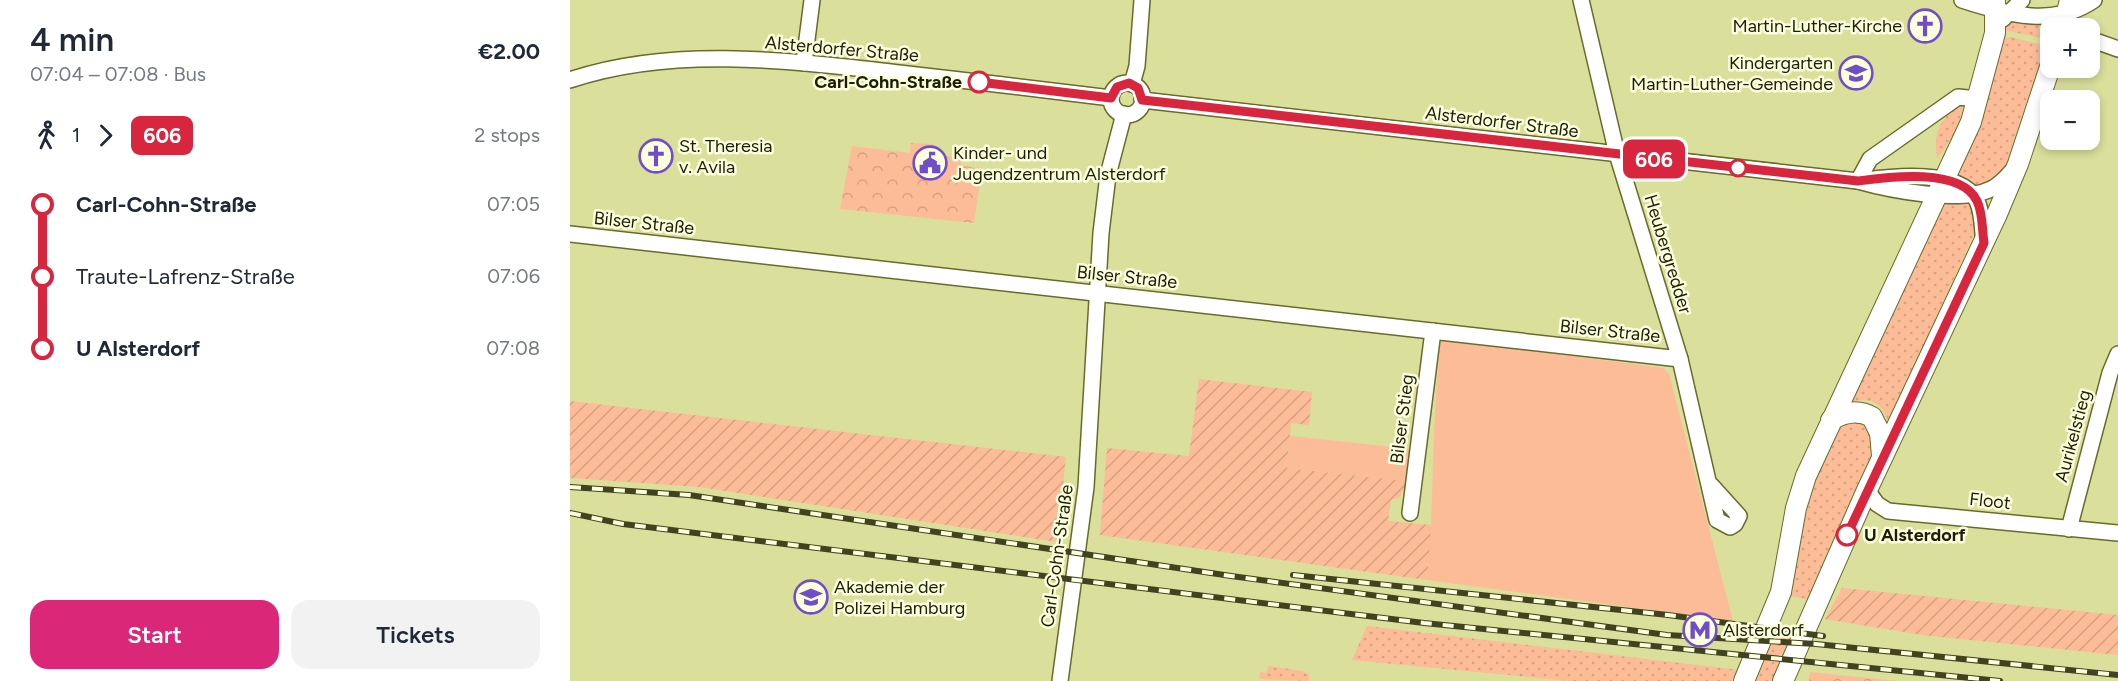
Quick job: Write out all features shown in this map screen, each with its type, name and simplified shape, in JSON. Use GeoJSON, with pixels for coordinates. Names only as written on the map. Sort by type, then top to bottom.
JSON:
{"type":"FeatureCollection","features":[{"type":"Feature","properties":{"kind":"main road"},"geometry":{"type":"LineString","coordinates":[[1744,681],[1778,601],[1784,581],[1800,495],[1831,420],[1943,187],[1978,99],[1999,8]]}},
{"type":"Feature","properties":{"kind":"main road"},"geometry":{"type":"LineString","coordinates":[[1783,681],[1867,490],[1984,243],[2018,164],[2047,78]]}},
{"type":"Feature","properties":{"kind":"main road"},"geometry":{"type":"LineString","coordinates":[[1831,420],[1844,413],[1857,412],[1872,417],[1880,433],[1882,459]]}},
{"type":"Feature","properties":{"kind":"street"},"geometry":{"type":"LineString","coordinates":[[804,63],[812,0]]}},
{"type":"Feature","properties":{"kind":"street"},"geometry":{"type":"LineString","coordinates":[[1132,84],[1137,66],[1142,0]]}},
{"type":"Feature","properties":{"kind":"street","name":"Heubergredder"},"geometry":{"type":"LineString","coordinates":[[1581,0],[1617,154],[1680,358],[1689,406],[1711,485]]}},
{"type":"Feature","properties":{"kind":"street"},"geometry":{"type":"LineString","coordinates":[[1962,0],[2034,16],[2067,14],[2094,0]]}},
{"type":"Feature","properties":{"kind":"street"},"geometry":{"type":"LineString","coordinates":[[1999,8],[2022,0]]}},
{"type":"Feature","properties":{"kind":"street"},"geometry":{"type":"LineString","coordinates":[[2100,43],[2118,49]]}},
{"type":"Feature","properties":{"kind":"street","name":"Alsterdorfer Straße"},"geometry":{"type":"LineString","coordinates":[[570,80],[603,71],[699,59],[804,63],[1111,98]]}},
{"type":"Feature","properties":{"kind":"street"},"geometry":{"type":"LineString","coordinates":[[1132,84],[1140,91],[1142,100],[1137,111],[1124,114],[1116,110],[1111,98],[1119,85],[1132,84]]}},
{"type":"Feature","properties":{"kind":"street"},"geometry":{"type":"LineString","coordinates":[[1858,181],[1870,159],[1958,97],[1978,99]]}},
{"type":"Feature","properties":{"kind":"street","name":"Alsterdorfer Straße"},"geometry":{"type":"LineString","coordinates":[[1142,100],[1858,181],[1884,188],[1943,187],[1973,194],[1998,186],[2018,164]]}},
{"type":"Feature","properties":{"kind":"street","name":"Carl-Cohn-Straße"},"geometry":{"type":"LineString","coordinates":[[1060,681],[1088,466],[1095,293],[1108,175],[1124,114]]}},
{"type":"Feature","properties":{"kind":"street"},"geometry":{"type":"LineString","coordinates":[[1973,194],[1979,206],[1984,243]]}},
{"type":"Feature","properties":{"kind":"street","name":"Bilser Straße"},"geometry":{"type":"LineString","coordinates":[[570,234],[1680,358]]}},
{"type":"Feature","properties":{"kind":"street","name":"Bilser Stieg"},"geometry":{"type":"LineString","coordinates":[[1410,513],[1433,331]]}},
{"type":"Feature","properties":{"kind":"street","name":"Aurikelstieg"},"geometry":{"type":"LineString","coordinates":[[2069,529],[2110,373],[2118,354]]}},
{"type":"Feature","properties":{"kind":"street","name":"Floot"},"geometry":{"type":"LineString","coordinates":[[1867,490],[1877,504],[1888,510],[2118,533]]}},
{"type":"Feature","properties":{"kind":"green space"},"geometry":{"type":"Polygon","coordinates":[[[2009,22],[2040,22],[2040,38],[2004,30],[2009,22]]]}},
{"type":"Feature","properties":{"kind":"green space"},"geometry":{"type":"Polygon","coordinates":[[[2011,37],[2040,44],[2040,78],[2016,154],[1994,180],[1973,188],[1955,176],[2002,39],[2011,37]]]}},
{"type":"Feature","properties":{"kind":"green space"},"geometry":{"type":"Polygon","coordinates":[[[1963,100],[1956,130],[1937,158],[1936,139],[1940,125],[1963,100]]]}},
{"type":"Feature","properties":{"kind":"green space"},"geometry":{"type":"Polygon","coordinates":[[[911,143],[933,144],[933,155],[961,158],[961,166],[982,168],[974,223],[840,209],[852,146],[910,153],[911,143]]]}},
{"type":"Feature","properties":{"kind":"green space"},"geometry":{"type":"Polygon","coordinates":[[[1950,201],[1971,202],[1976,229],[1889,424],[1883,411],[1874,402],[1862,400],[1848,404],[1939,210],[1950,201]]]}},
{"type":"Feature","properties":{"kind":"green space"},"geometry":{"type":"Polygon","coordinates":[[[1441,339],[1663,368],[1669,374],[1733,621],[1427,580],[1441,339]]]}},
{"type":"Feature","properties":{"kind":"green space"},"geometry":{"type":"Polygon","coordinates":[[[1199,379],[1312,392],[1309,425],[1291,423],[1287,468],[1408,481],[1399,498],[1391,500],[1388,521],[1432,525],[1427,580],[1100,535],[1107,448],[1189,456],[1199,379]]]}},
{"type":"Feature","properties":{"kind":"green space"},"geometry":{"type":"Polygon","coordinates":[[[570,401],[1066,457],[1057,542],[699,487],[570,478],[570,401]]]}},
{"type":"Feature","properties":{"kind":"green space"},"geometry":{"type":"Polygon","coordinates":[[[1867,421],[1874,449],[1856,487],[1845,524],[1810,600],[1791,596],[1789,590],[1807,490],[1840,423],[1867,421]]]}},
{"type":"Feature","properties":{"kind":"green space"},"geometry":{"type":"Polygon","coordinates":[[[1290,436],[1412,449],[1408,481],[1287,468],[1290,436]]]}},
{"type":"Feature","properties":{"kind":"green space"},"geometry":{"type":"Polygon","coordinates":[[[1842,588],[2118,615],[2118,655],[1922,635],[1825,619],[1842,588]]]}},
{"type":"Feature","properties":{"kind":"green space"},"geometry":{"type":"Polygon","coordinates":[[[1367,626],[1739,670],[1731,681],[1570,681],[1352,660],[1367,626]]]}},
{"type":"Feature","properties":{"kind":"green space"},"geometry":{"type":"Polygon","coordinates":[[[1774,627],[1796,631],[1773,681],[1750,681],[1774,627]]]}},
{"type":"Feature","properties":{"kind":"green space"},"geometry":{"type":"Polygon","coordinates":[[[1268,666],[1303,671],[1309,675],[1309,681],[1259,679],[1260,672],[1267,673],[1268,666]]]}},
{"type":"Feature","properties":{"kind":"green space"},"geometry":{"type":"Polygon","coordinates":[[[1810,672],[1897,681],[1809,681],[1810,672]]]}},
{"type":"Feature","properties":{"kind":"railway"},"geometry":{"type":"LineString","coordinates":[[570,487],[689,495],[1231,576],[1667,635],[1816,644],[2118,675]]}},
{"type":"Feature","properties":{"kind":"railway"},"geometry":{"type":"LineString","coordinates":[[570,513],[623,524],[1424,623],[2000,681]]}},
{"type":"Feature","properties":{"kind":"railway"},"geometry":{"type":"LineString","coordinates":[[1293,575],[1668,615],[1823,636]]}},
{"type":"Feature","properties":{"kind":"bus line","name":"606"},"geometry":{"type":"LineString","coordinates":[[979,82],[1111,98],[1112,92],[1117,87],[1129,83],[1138,88],[1142,94],[1142,100],[1858,181],[1927,177],[1957,183],[1973,194],[1977,201],[1984,243],[1847,535]]}},
{"type":"Feature","properties":{"kind":"place","name":"Martin-Luther-Kirche"},"geometry":{"type":"Point","coordinates":[1925,26]}},
{"type":"Feature","properties":{"kind":"place","name":"Kindergarten Martin-Luther-Gemeinde"},"geometry":{"type":"Point","coordinates":[1856,73]}},
{"type":"Feature","properties":{"kind":"place","name":"Carl-Cohn-Straße"},"geometry":{"type":"Point","coordinates":[979,82]}},
{"type":"Feature","properties":{"kind":"place","name":"St. Theresia v. Avila"},"geometry":{"type":"Point","coordinates":[656,156]}},
{"type":"Feature","properties":{"kind":"place","name":"Kinder- und Jugendzentrum Alsterdorf"},"geometry":{"type":"Point","coordinates":[930,163]}},
{"type":"Feature","properties":{"kind":"place","name":"U Alsterdorf"},"geometry":{"type":"Point","coordinates":[1847,535]}},
{"type":"Feature","properties":{"kind":"place","name":"Akademie der Polizei Hamburg"},"geometry":{"type":"Point","coordinates":[811,597]}},
{"type":"Feature","properties":{"kind":"place","name":"Alsterdorf"},"geometry":{"type":"Point","coordinates":[1700,630]}}]}
